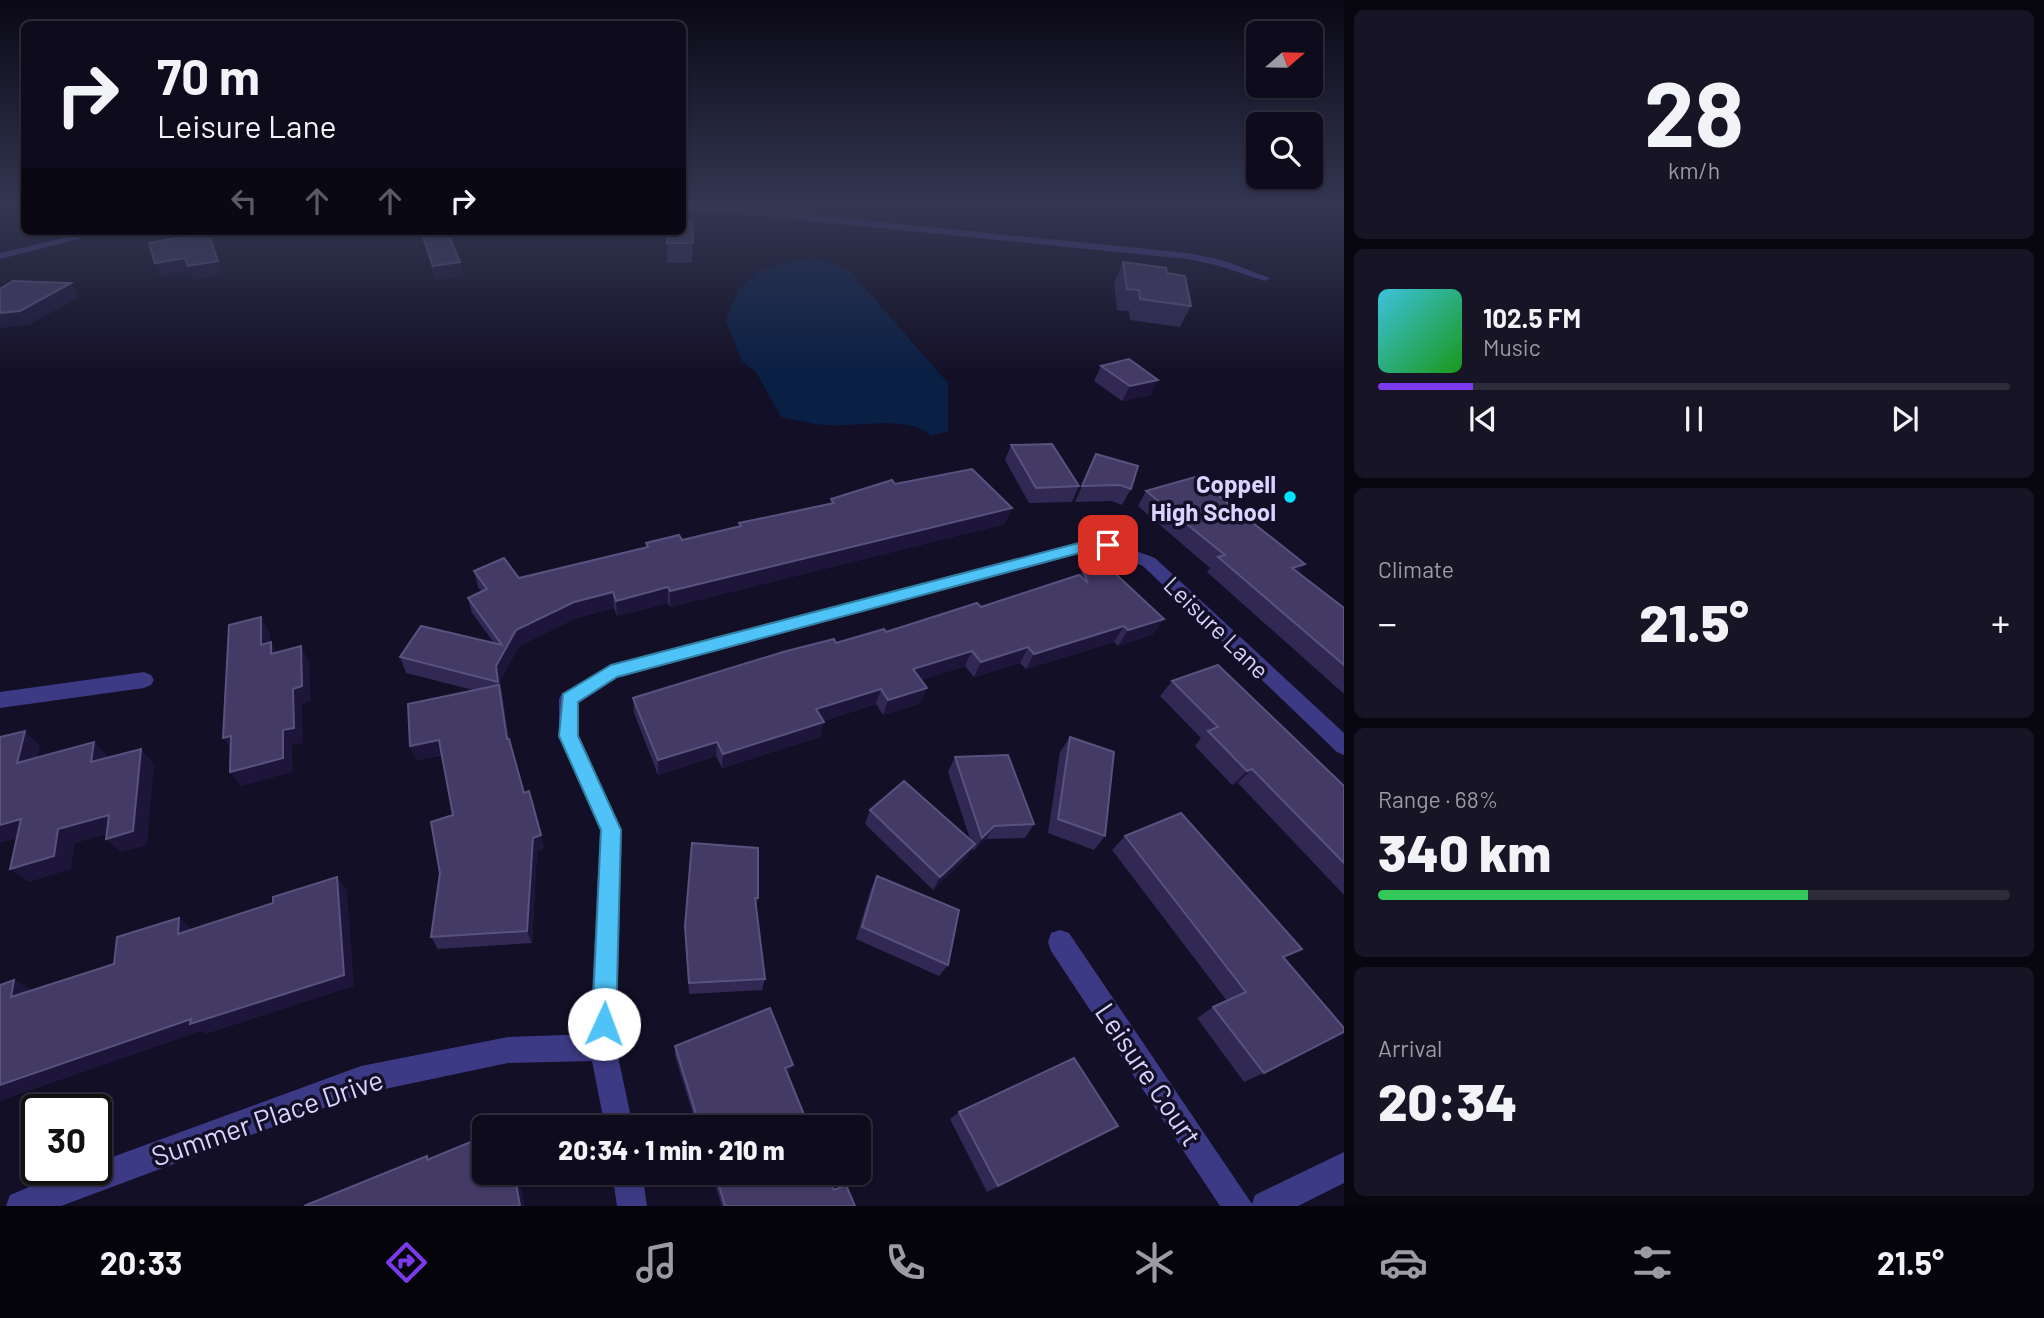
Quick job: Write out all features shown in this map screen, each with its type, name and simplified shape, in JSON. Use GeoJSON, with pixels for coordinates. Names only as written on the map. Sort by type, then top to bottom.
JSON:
{"type":"FeatureCollection","features":[{"type":"Feature","properties":{"kind":"street"},"geometry":{"type":"LineString","coordinates":[[1219,262],[1265,278]]}},
{"type":"Feature","properties":{"kind":"street","name":"Leisure Lane"},"geometry":{"type":"LineString","coordinates":[[617,1115],[603,1046],[611,830],[569,736],[569,699],[611,672],[1079,548],[1108,545],[1128,551],[1149,562],[1344,746]]}},
{"type":"Feature","properties":{"kind":"street"},"geometry":{"type":"LineString","coordinates":[[0,700],[144,680]]}},
{"type":"Feature","properties":{"kind":"street","name":"Leisure Court"},"geometry":{"type":"LineString","coordinates":[[1060,942],[1238,1206]]}},
{"type":"Feature","properties":{"kind":"street","name":"Summer Place Drive"},"geometry":{"type":"LineString","coordinates":[[21,1206],[361,1080],[508,1050],[603,1046]]}},
{"type":"Feature","properties":{"kind":"street"},"geometry":{"type":"LineString","coordinates":[[1266,1206],[1344,1167]]}},
{"type":"Feature","properties":{"kind":"street"},"geometry":{"type":"LineString","coordinates":[[628,1185],[632,1206]]}},
{"type":"Feature","properties":{"kind":"water"},"geometry":{"type":"Polygon","coordinates":[[[829,262],[851,272],[948,383],[948,431],[931,436],[910,425],[825,425],[781,417],[756,372],[742,361],[726,321],[738,292],[746,282],[755,274],[778,264],[829,262]]]}},
{"type":"Feature","properties":{"kind":"building"},"geometry":{"type":"Polygon","coordinates":[[[187,262],[210,262],[188,266],[187,262]]]}},
{"type":"Feature","properties":{"kind":"building"},"geometry":{"type":"Polygon","coordinates":[[[432,262],[458,262],[433,266],[432,262]]]}},
{"type":"Feature","properties":{"kind":"building"},"geometry":{"type":"Polygon","coordinates":[[[1123,262],[1166,268],[1167,273],[1185,276],[1191,306],[1140,299],[1139,290],[1127,289],[1123,262]]]}},
{"type":"Feature","properties":{"kind":"building"},"geometry":{"type":"Polygon","coordinates":[[[13,281],[71,283],[20,311],[0,313],[0,289],[13,281]]]}},
{"type":"Feature","properties":{"kind":"building"},"geometry":{"type":"Polygon","coordinates":[[[1129,359],[1158,380],[1130,386],[1101,366],[1129,359]]]}},
{"type":"Feature","properties":{"kind":"building"},"geometry":{"type":"Polygon","coordinates":[[[1052,444],[1079,486],[1036,488],[1011,445],[1052,444]]]}},
{"type":"Feature","properties":{"kind":"building"},"geometry":{"type":"Polygon","coordinates":[[[1096,454],[1138,466],[1131,489],[1120,485],[1082,486],[1096,454]]]}},
{"type":"Feature","properties":{"kind":"building"},"geometry":{"type":"Polygon","coordinates":[[[972,469],[1012,508],[670,591],[668,587],[616,601],[613,592],[574,602],[516,630],[496,666],[498,682],[400,657],[421,626],[502,645],[468,598],[487,589],[474,571],[504,558],[519,578],[648,547],[646,543],[679,535],[682,540],[741,526],[739,523],[834,503],[831,499],[892,480],[895,484],[972,469]]]}},
{"type":"Feature","properties":{"kind":"building"},"geometry":{"type":"Polygon","coordinates":[[[1195,477],[1305,564],[1292,568],[1344,608],[1344,665],[1218,557],[1225,555],[1146,491],[1195,477]]]}},
{"type":"Feature","properties":{"kind":"building"},"geometry":{"type":"Polygon","coordinates":[[[1105,564],[1164,619],[1128,630],[1124,626],[1034,654],[1028,647],[981,662],[972,651],[913,669],[927,688],[888,700],[881,689],[816,709],[824,722],[723,754],[717,742],[658,760],[633,698],[783,652],[834,639],[836,643],[884,629],[886,632],[977,603],[981,607],[1079,575],[1088,583],[1083,570],[1105,564]]]}},
{"type":"Feature","properties":{"kind":"building"},"geometry":{"type":"Polygon","coordinates":[[[261,617],[261,645],[271,642],[271,654],[301,646],[302,686],[293,689],[294,728],[283,730],[283,758],[230,772],[231,736],[223,738],[229,625],[261,617]]]}},
{"type":"Feature","properties":{"kind":"building"},"geometry":{"type":"Polygon","coordinates":[[[1218,665],[1344,786],[1344,863],[1252,769],[1247,771],[1208,731],[1218,727],[1172,681],[1218,665]]]}},
{"type":"Feature","properties":{"kind":"building"},"geometry":{"type":"Polygon","coordinates":[[[499,685],[507,739],[524,793],[529,791],[541,835],[533,838],[527,931],[431,937],[440,873],[431,822],[453,815],[439,740],[410,746],[408,704],[499,685]]]}},
{"type":"Feature","properties":{"kind":"building"},"geometry":{"type":"Polygon","coordinates":[[[25,731],[17,763],[94,742],[91,762],[141,749],[133,831],[106,839],[109,815],[58,829],[54,856],[10,869],[21,819],[0,825],[0,737],[25,731]]]}},
{"type":"Feature","properties":{"kind":"building"},"geometry":{"type":"Polygon","coordinates":[[[1070,737],[1114,752],[1105,836],[1058,819],[1070,737]]]}},
{"type":"Feature","properties":{"kind":"building"},"geometry":{"type":"Polygon","coordinates":[[[1008,755],[1034,824],[994,826],[982,838],[955,757],[1008,755]]]}},
{"type":"Feature","properties":{"kind":"building"},"geometry":{"type":"Polygon","coordinates":[[[904,781],[975,844],[940,877],[870,810],[904,781]]]}},
{"type":"Feature","properties":{"kind":"building"},"geometry":{"type":"Polygon","coordinates":[[[1181,813],[1302,949],[1283,957],[1344,1028],[1344,1032],[1264,1073],[1213,1007],[1246,992],[1125,836],[1181,813]]]}},
{"type":"Feature","properties":{"kind":"building"},"geometry":{"type":"Polygon","coordinates":[[[692,843],[758,848],[758,898],[755,898],[765,979],[689,983],[685,926],[692,843]]]}},
{"type":"Feature","properties":{"kind":"building"},"geometry":{"type":"Polygon","coordinates":[[[877,876],[959,910],[948,965],[862,927],[877,876]]]}},
{"type":"Feature","properties":{"kind":"building"},"geometry":{"type":"Polygon","coordinates":[[[337,877],[344,975],[190,1024],[191,1019],[0,1085],[0,985],[14,980],[11,997],[114,964],[117,937],[179,918],[178,934],[273,903],[273,897],[337,877]]]}},
{"type":"Feature","properties":{"kind":"building"},"geometry":{"type":"Polygon","coordinates":[[[770,1008],[793,1065],[785,1068],[804,1115],[696,1115],[675,1046],[770,1008]]]}},
{"type":"Feature","properties":{"kind":"building"},"geometry":{"type":"Polygon","coordinates":[[[1074,1058],[1118,1126],[998,1186],[959,1112],[1074,1058]]]}},
{"type":"Feature","properties":{"kind":"building"},"geometry":{"type":"Polygon","coordinates":[[[472,1141],[472,1185],[516,1185],[520,1206],[304,1206],[427,1156],[427,1160],[472,1141]]]}},
{"type":"Feature","properties":{"kind":"building"},"geometry":{"type":"Polygon","coordinates":[[[719,1185],[832,1185],[834,1190],[846,1185],[855,1206],[725,1206],[719,1185]]]}},
{"type":"Feature","properties":{"kind":"place","name":"Coppell High School"},"geometry":{"type":"Point","coordinates":[1290,497]}},
{"type":"Feature","properties":{"kind":"route"},"geometry":{"type":"LineString","coordinates":[[604,1024],[612,878],[611,830],[569,736],[569,699],[611,672],[1079,548],[1108,545]]}}]}
